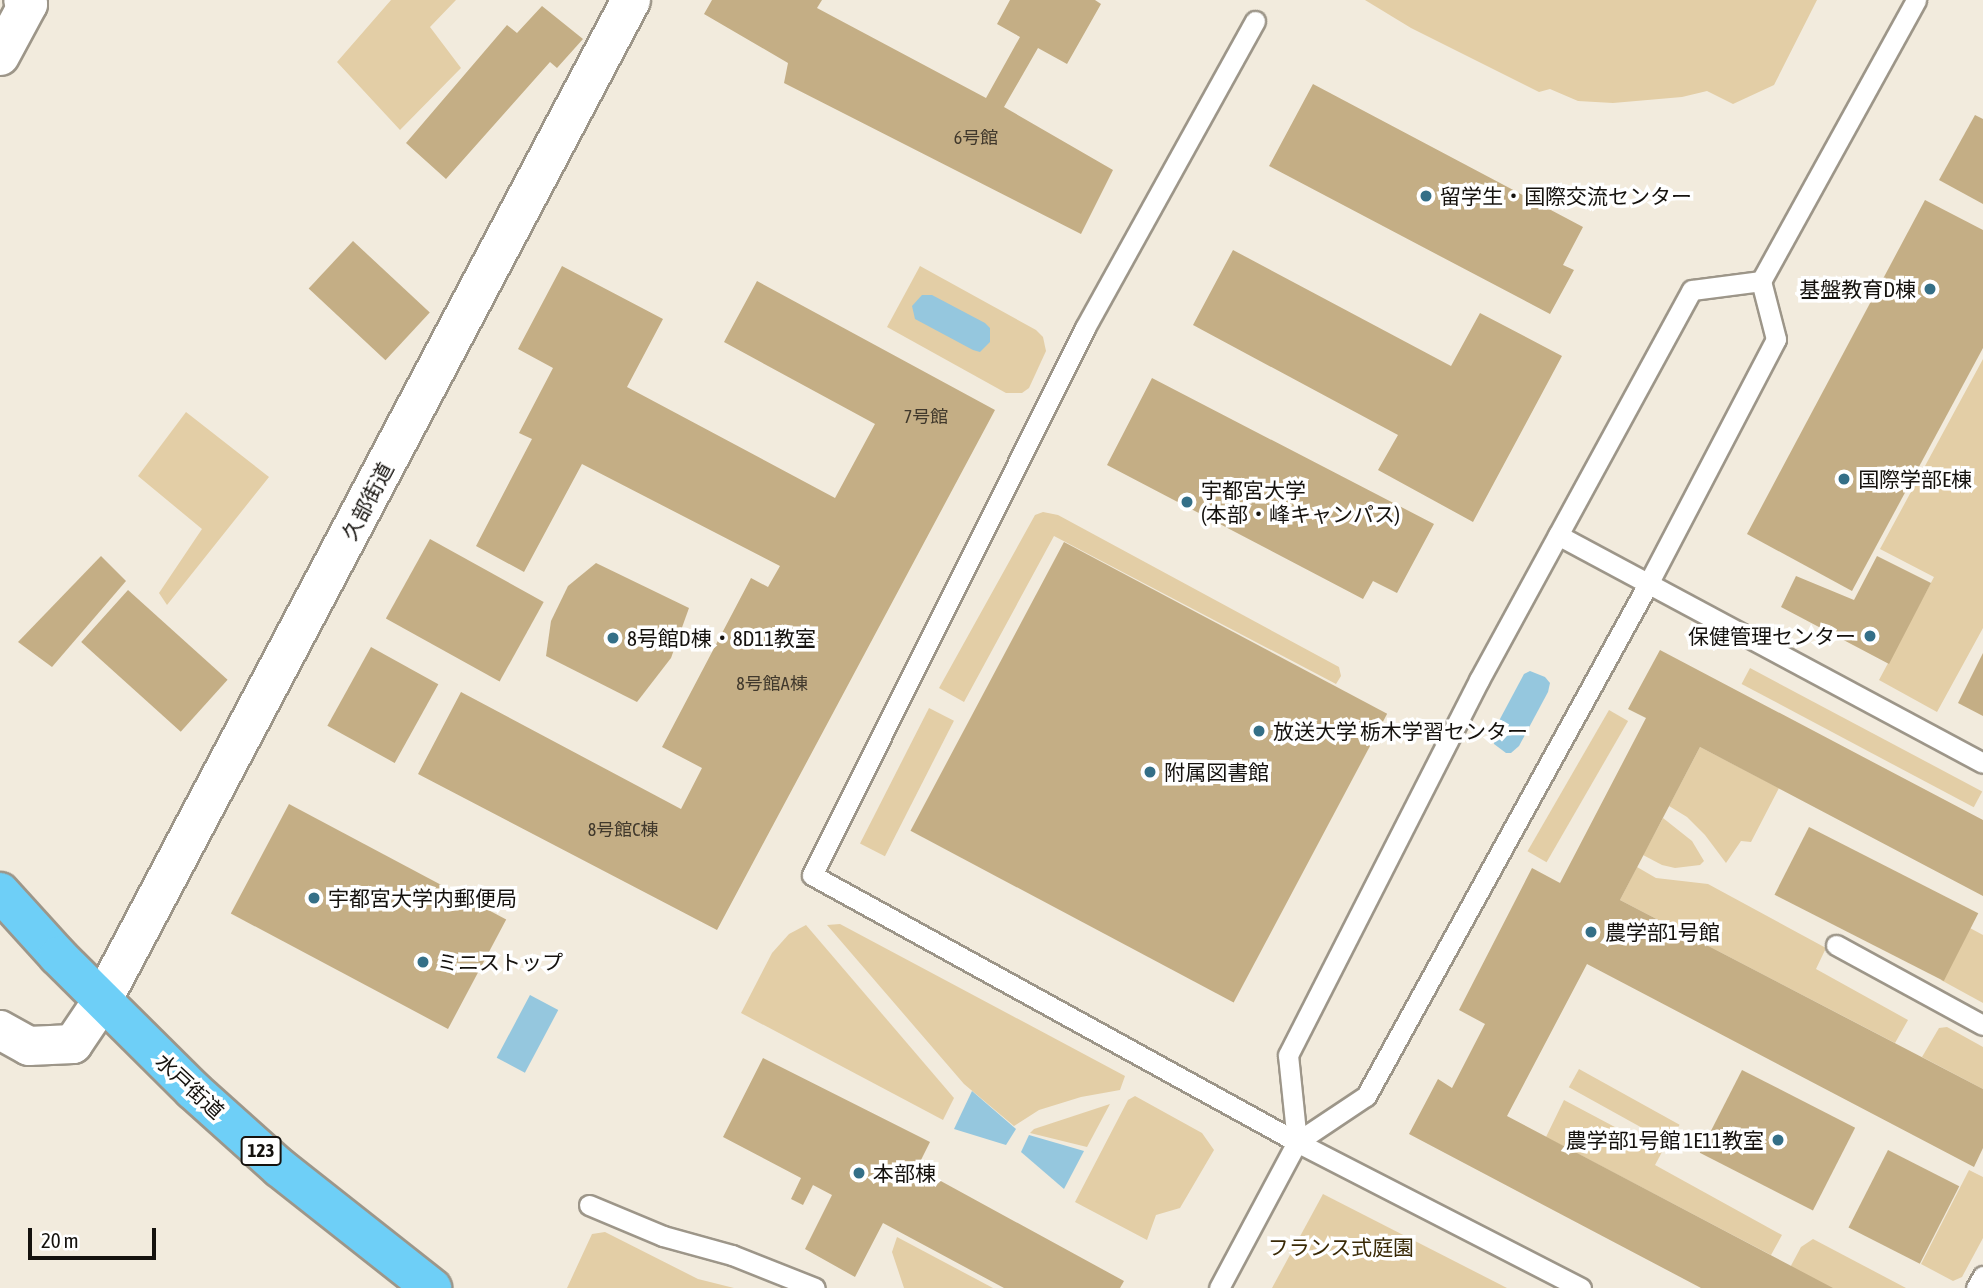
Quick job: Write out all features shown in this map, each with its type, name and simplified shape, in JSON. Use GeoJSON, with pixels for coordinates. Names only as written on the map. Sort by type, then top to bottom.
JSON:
{"type":"FeatureCollection","features":[{"type":"Feature","properties":{"kind":"highway","name":"水戸街道"},"geometry":{"type":"LineString","coordinates":[[0,892],[102,1001],[193,1090],[280,1168],[432,1288]]}},
{"type":"Feature","properties":{"kind":"street"},"geometry":{"type":"LineString","coordinates":[[0,55],[28,4],[23,0]]}},
{"type":"Feature","properties":{"kind":"street","name":"久部街道"},"geometry":{"type":"LineString","coordinates":[[0,1030],[29,1046],[73,1044],[102,1001],[631,0]]}},
{"type":"Feature","properties":{"kind":"lane"},"geometry":{"type":"LineString","coordinates":[[1219,1288],[1297,1142],[1366,1096],[1648,584],[1776,339],[1761,281],[1916,0]]}},
{"type":"Feature","properties":{"kind":"lane"},"geometry":{"type":"LineString","coordinates":[[1255,21],[1085,328],[812,875],[1297,1142],[1581,1288]]}},
{"type":"Feature","properties":{"kind":"lane"},"geometry":{"type":"LineString","coordinates":[[1297,1142],[1288,1055],[1479,680],[1692,289],[1761,281]]}},
{"type":"Feature","properties":{"kind":"lane"},"geometry":{"type":"LineString","coordinates":[[1558,535],[1983,763]]}},
{"type":"Feature","properties":{"kind":"lane"},"geometry":{"type":"LineString","coordinates":[[1836,945],[1983,1025]]}},
{"type":"Feature","properties":{"kind":"lane"},"geometry":{"type":"LineString","coordinates":[[589,1205],[663,1236],[732,1255],[815,1288]]}},
{"type":"Feature","properties":{"kind":"lane"},"geometry":{"type":"LineString","coordinates":[[1976,1288],[1983,1276]]}},
{"type":"Feature","properties":{"kind":"green space"},"geometry":{"type":"Polygon","coordinates":[[[391,0],[456,0],[430,27],[461,68],[400,130],[337,62],[391,0]]]}},
{"type":"Feature","properties":{"kind":"green space"},"geometry":{"type":"Polygon","coordinates":[[[1365,0],[1817,0],[1774,85],[1733,104],[1707,91],[1682,97],[1613,103],[1578,101],[1550,89],[1539,92],[1411,28],[1365,0]]]}},
{"type":"Feature","properties":{"kind":"green space"},"geometry":{"type":"Polygon","coordinates":[[[920,266],[1036,330],[1043,337],[1046,351],[1029,388],[1022,393],[1006,393],[887,327],[920,266]]]}},
{"type":"Feature","properties":{"kind":"green space"},"geometry":{"type":"Polygon","coordinates":[[[1983,359],[1983,628],[1937,712],[1879,680],[1934,577],[1880,549],[1983,359]]]}},
{"type":"Feature","properties":{"kind":"green space"},"geometry":{"type":"Polygon","coordinates":[[[186,412],[269,477],[167,605],[159,593],[202,529],[138,476],[186,412]]]}},
{"type":"Feature","properties":{"kind":"green space"},"geometry":{"type":"Polygon","coordinates":[[[1043,512],[1058,515],[1339,667],[1341,676],[1336,684],[1054,536],[964,702],[939,688],[1035,515],[1043,512]]]}},
{"type":"Feature","properties":{"kind":"green space"},"geometry":{"type":"Polygon","coordinates":[[[1750,668],[1982,791],[1974,807],[1742,684],[1750,668]]]}},
{"type":"Feature","properties":{"kind":"green space"},"geometry":{"type":"Polygon","coordinates":[[[929,708],[954,721],[885,856],[860,843],[929,708]]]}},
{"type":"Feature","properties":{"kind":"green space"},"geometry":{"type":"Polygon","coordinates":[[[1609,710],[1628,721],[1547,862],[1528,851],[1609,710]]]}},
{"type":"Feature","properties":{"kind":"green space"},"geometry":{"type":"Polygon","coordinates":[[[1700,747],[1779,788],[1751,842],[1741,841],[1726,863],[1687,817],[1669,806],[1700,747]]]}},
{"type":"Feature","properties":{"kind":"green space"},"geometry":{"type":"Polygon","coordinates":[[[1663,818],[1692,841],[1704,861],[1700,865],[1675,868],[1662,865],[1643,855],[1663,818]]]}},
{"type":"Feature","properties":{"kind":"green space"},"geometry":{"type":"Polygon","coordinates":[[[1637,867],[1656,878],[1708,884],[1826,948],[1816,969],[1908,1020],[1895,1043],[1620,900],[1637,867]]]}},
{"type":"Feature","properties":{"kind":"green space"},"geometry":{"type":"Polygon","coordinates":[[[840,924],[1125,1076],[1120,1090],[1081,1097],[1039,1110],[1014,1126],[964,1084],[827,925],[840,924]]]}},
{"type":"Feature","properties":{"kind":"green space"},"geometry":{"type":"Polygon","coordinates":[[[806,925],[954,1098],[943,1120],[741,1013],[772,953],[789,934],[806,925]]]}},
{"type":"Feature","properties":{"kind":"green space"},"geometry":{"type":"Polygon","coordinates":[[[1968,927],[1983,935],[1983,1003],[1941,980],[1968,927]]]}},
{"type":"Feature","properties":{"kind":"green space"},"geometry":{"type":"Polygon","coordinates":[[[1947,1027],[1983,1047],[1983,1089],[1922,1057],[1939,1028],[1947,1027]]]}},
{"type":"Feature","properties":{"kind":"green space"},"geometry":{"type":"Polygon","coordinates":[[[1579,1069],[1680,1125],[1669,1143],[1569,1087],[1579,1069]]]}},
{"type":"Feature","properties":{"kind":"green space"},"geometry":{"type":"Polygon","coordinates":[[[1135,1096],[1202,1133],[1214,1150],[1180,1208],[1156,1215],[1147,1240],[1075,1202],[1128,1100],[1135,1096]]]}},
{"type":"Feature","properties":{"kind":"green space"},"geometry":{"type":"Polygon","coordinates":[[[1564,1100],[1662,1152],[1655,1165],[1782,1235],[1771,1255],[1546,1137],[1564,1100]]]}},
{"type":"Feature","properties":{"kind":"green space"},"geometry":{"type":"Polygon","coordinates":[[[1110,1104],[1087,1147],[1030,1133],[1034,1129],[1110,1104]]]}},
{"type":"Feature","properties":{"kind":"green space"},"geometry":{"type":"Polygon","coordinates":[[[1969,1170],[1983,1177],[1983,1238],[1962,1277],[1953,1281],[1921,1264],[1969,1170]]]}},
{"type":"Feature","properties":{"kind":"green space","name":"フランス式庭園"},"geometry":{"type":"Polygon","coordinates":[[[1323,1194],[1507,1288],[1272,1288],[1323,1194]]]}},
{"type":"Feature","properties":{"kind":"green space"},"geometry":{"type":"Polygon","coordinates":[[[605,1232],[698,1279],[734,1288],[567,1288],[592,1234],[605,1232]]]}},
{"type":"Feature","properties":{"kind":"green space"},"geometry":{"type":"Polygon","coordinates":[[[897,1237],[993,1288],[904,1288],[892,1252],[897,1237]]]}},
{"type":"Feature","properties":{"kind":"green space"},"geometry":{"type":"Polygon","coordinates":[[[1813,1239],[1906,1288],[1779,1288],[1801,1247],[1813,1239]]]}},
{"type":"Feature","properties":{"kind":"water"},"geometry":{"type":"Polygon","coordinates":[[[922,295],[932,295],[985,323],[990,328],[990,342],[980,352],[973,350],[915,319],[912,306],[922,295]]]}},
{"type":"Feature","properties":{"kind":"water"},"geometry":{"type":"Polygon","coordinates":[[[1530,671],[1545,677],[1550,683],[1548,692],[1519,746],[1511,753],[1506,753],[1494,744],[1493,732],[1524,674],[1530,671]]]}},
{"type":"Feature","properties":{"kind":"water"},"geometry":{"type":"Polygon","coordinates":[[[530,995],[558,1010],[525,1073],[497,1058],[530,995]]]}},
{"type":"Feature","properties":{"kind":"water"},"geometry":{"type":"Polygon","coordinates":[[[972,1091],[1016,1129],[1006,1145],[954,1129],[972,1091]]]}},
{"type":"Feature","properties":{"kind":"water"},"geometry":{"type":"Polygon","coordinates":[[[1029,1135],[1084,1151],[1064,1189],[1021,1152],[1029,1135]]]}},
{"type":"Feature","properties":{"kind":"building"},"geometry":{"type":"Polygon","coordinates":[[[712,0],[822,0],[817,8],[986,98],[1020,37],[997,24],[1010,0],[1095,0],[1101,4],[1067,64],[1038,48],[1004,107],[1113,170],[1081,234],[784,83],[788,63],[704,14],[712,0]]]}},
{"type":"Feature","properties":{"kind":"building"},"geometry":{"type":"Polygon","coordinates":[[[542,6],[583,39],[557,68],[550,62],[446,179],[406,143],[507,25],[517,33],[542,6]]]}},
{"type":"Feature","properties":{"kind":"building","name":"留学生・国際交流センター"},"geometry":{"type":"Polygon","coordinates":[[[1313,84],[1583,227],[1563,265],[1574,270],[1550,314],[1269,166],[1313,84]]]}},
{"type":"Feature","properties":{"kind":"building"},"geometry":{"type":"Polygon","coordinates":[[[1975,115],[1983,119],[1983,204],[1939,180],[1975,115]]]}},
{"type":"Feature","properties":{"kind":"building"},"geometry":{"type":"Polygon","coordinates":[[[1925,200],[1983,230],[1983,348],[1852,591],[1747,534],[1925,200]]]}},
{"type":"Feature","properties":{"kind":"building"},"geometry":{"type":"Polygon","coordinates":[[[353,241],[430,313],[385,360],[309,289],[353,241]]]}},
{"type":"Feature","properties":{"kind":"building"},"geometry":{"type":"Polygon","coordinates":[[[1233,250],[1451,366],[1480,313],[1562,356],[1473,522],[1378,470],[1398,435],[1193,325],[1233,250]]]}},
{"type":"Feature","properties":{"kind":"building"},"geometry":{"type":"Polygon","coordinates":[[[562,266],[663,319],[627,387],[835,498],[875,424],[724,342],[757,281],[995,410],[717,930],[418,774],[461,692],[681,809],[702,768],[662,747],[751,578],[768,587],[780,566],[582,464],[524,572],[476,546],[532,439],[519,433],[553,368],[518,349],[562,266]]]}},
{"type":"Feature","properties":{"kind":"building"},"geometry":{"type":"Polygon","coordinates":[[[1152,378],[1434,524],[1397,593],[1373,581],[1363,599],[1107,465],[1152,378]]]}},
{"type":"Feature","properties":{"kind":"building"},"geometry":{"type":"Polygon","coordinates":[[[430,539],[544,602],[500,682],[386,619],[430,539]]]}},
{"type":"Feature","properties":{"kind":"building","name":"附属図書館"},"geometry":{"type":"Polygon","coordinates":[[[1064,542],[1387,714],[1234,1003],[910,831],[1064,542]]]}},
{"type":"Feature","properties":{"kind":"building"},"geometry":{"type":"Polygon","coordinates":[[[101,556],[126,581],[52,667],[18,642],[101,556]]]}},
{"type":"Feature","properties":{"kind":"building","name":"保健管理センター"},"geometry":{"type":"Polygon","coordinates":[[[1877,556],[1931,583],[1889,664],[1781,607],[1796,576],[1854,600],[1877,556]]]}},
{"type":"Feature","properties":{"kind":"building","name":"8号館D棟・8D11教室"},"geometry":{"type":"Polygon","coordinates":[[[596,563],[689,608],[671,658],[637,702],[546,656],[551,621],[568,586],[596,563]]]}},
{"type":"Feature","properties":{"kind":"building"},"geometry":{"type":"Polygon","coordinates":[[[128,590],[228,680],[181,732],[81,642],[128,590]]]}},
{"type":"Feature","properties":{"kind":"building"},"geometry":{"type":"Polygon","coordinates":[[[371,647],[438,684],[395,763],[327,726],[371,647]]]}},
{"type":"Feature","properties":{"kind":"building"},"geometry":{"type":"Polygon","coordinates":[[[1660,650],[1983,820],[1983,896],[1700,747],[1620,900],[1983,1089],[1983,1148],[1974,1167],[1587,964],[1507,1116],[1833,1288],[1701,1288],[1409,1134],[1438,1079],[1452,1088],[1485,1024],[1459,1010],[1532,868],[1560,883],[1646,718],[1628,709],[1660,650]]]}},
{"type":"Feature","properties":{"kind":"building"},"geometry":{"type":"Polygon","coordinates":[[[1983,653],[1983,716],[1958,703],[1983,653]]]}},
{"type":"Feature","properties":{"kind":"building"},"geometry":{"type":"Polygon","coordinates":[[[289,804],[506,919],[448,1029],[231,913],[289,804]]]}},
{"type":"Feature","properties":{"kind":"building","name":"農学部1号館"},"geometry":{"type":"Polygon","coordinates":[[[1809,827],[1978,913],[1944,981],[1774,895],[1809,827]]]}},
{"type":"Feature","properties":{"kind":"building","name":"本部棟"},"geometry":{"type":"Polygon","coordinates":[[[763,1058],[930,1142],[917,1168],[1124,1281],[1120,1288],[1004,1288],[883,1223],[855,1277],[805,1249],[832,1195],[813,1185],[803,1205],[791,1199],[801,1178],[723,1137],[763,1058]]]}},
{"type":"Feature","properties":{"kind":"building","name":"農学部1号館 1E11教室"},"geometry":{"type":"Polygon","coordinates":[[[1742,1070],[1855,1128],[1813,1211],[1700,1153],[1742,1070]]]}},
{"type":"Feature","properties":{"kind":"building"},"geometry":{"type":"Polygon","coordinates":[[[1888,1150],[1959,1186],[1920,1264],[1849,1228],[1888,1150]]]}},
{"type":"Feature","properties":{"kind":"place","name":"留学生・国際交流センター"},"geometry":{"type":"Point","coordinates":[1426,196]}},
{"type":"Feature","properties":{"kind":"place","name":"基盤教育D棟"},"geometry":{"type":"Point","coordinates":[1930,289]}},
{"type":"Feature","properties":{"kind":"place","name":"国際学部E棟"},"geometry":{"type":"Point","coordinates":[1844,479]}},
{"type":"Feature","properties":{"kind":"place","name":"宇都宮大学 (本部・峰キャンパス)"},"geometry":{"type":"Point","coordinates":[1187,502]}},
{"type":"Feature","properties":{"kind":"place","name":"保健管理センター"},"geometry":{"type":"Point","coordinates":[1870,636]}},
{"type":"Feature","properties":{"kind":"place","name":"8号館D棟・8D11教室"},"geometry":{"type":"Point","coordinates":[613,638]}},
{"type":"Feature","properties":{"kind":"place","name":"放送大学 栃木学習センター"},"geometry":{"type":"Point","coordinates":[1259,731]}},
{"type":"Feature","properties":{"kind":"place","name":"附属図書館"},"geometry":{"type":"Point","coordinates":[1150,772]}},
{"type":"Feature","properties":{"kind":"place","name":"宇都宮大学内郵便局"},"geometry":{"type":"Point","coordinates":[314,898]}},
{"type":"Feature","properties":{"kind":"place","name":"農学部1号館"},"geometry":{"type":"Point","coordinates":[1591,932]}},
{"type":"Feature","properties":{"kind":"place","name":"ミニストップ"},"geometry":{"type":"Point","coordinates":[423,962]}},
{"type":"Feature","properties":{"kind":"place","name":"農学部1号館 1E11教室"},"geometry":{"type":"Point","coordinates":[1778,1140]}},
{"type":"Feature","properties":{"kind":"place","name":"本部棟"},"geometry":{"type":"Point","coordinates":[859,1173]}}]}
